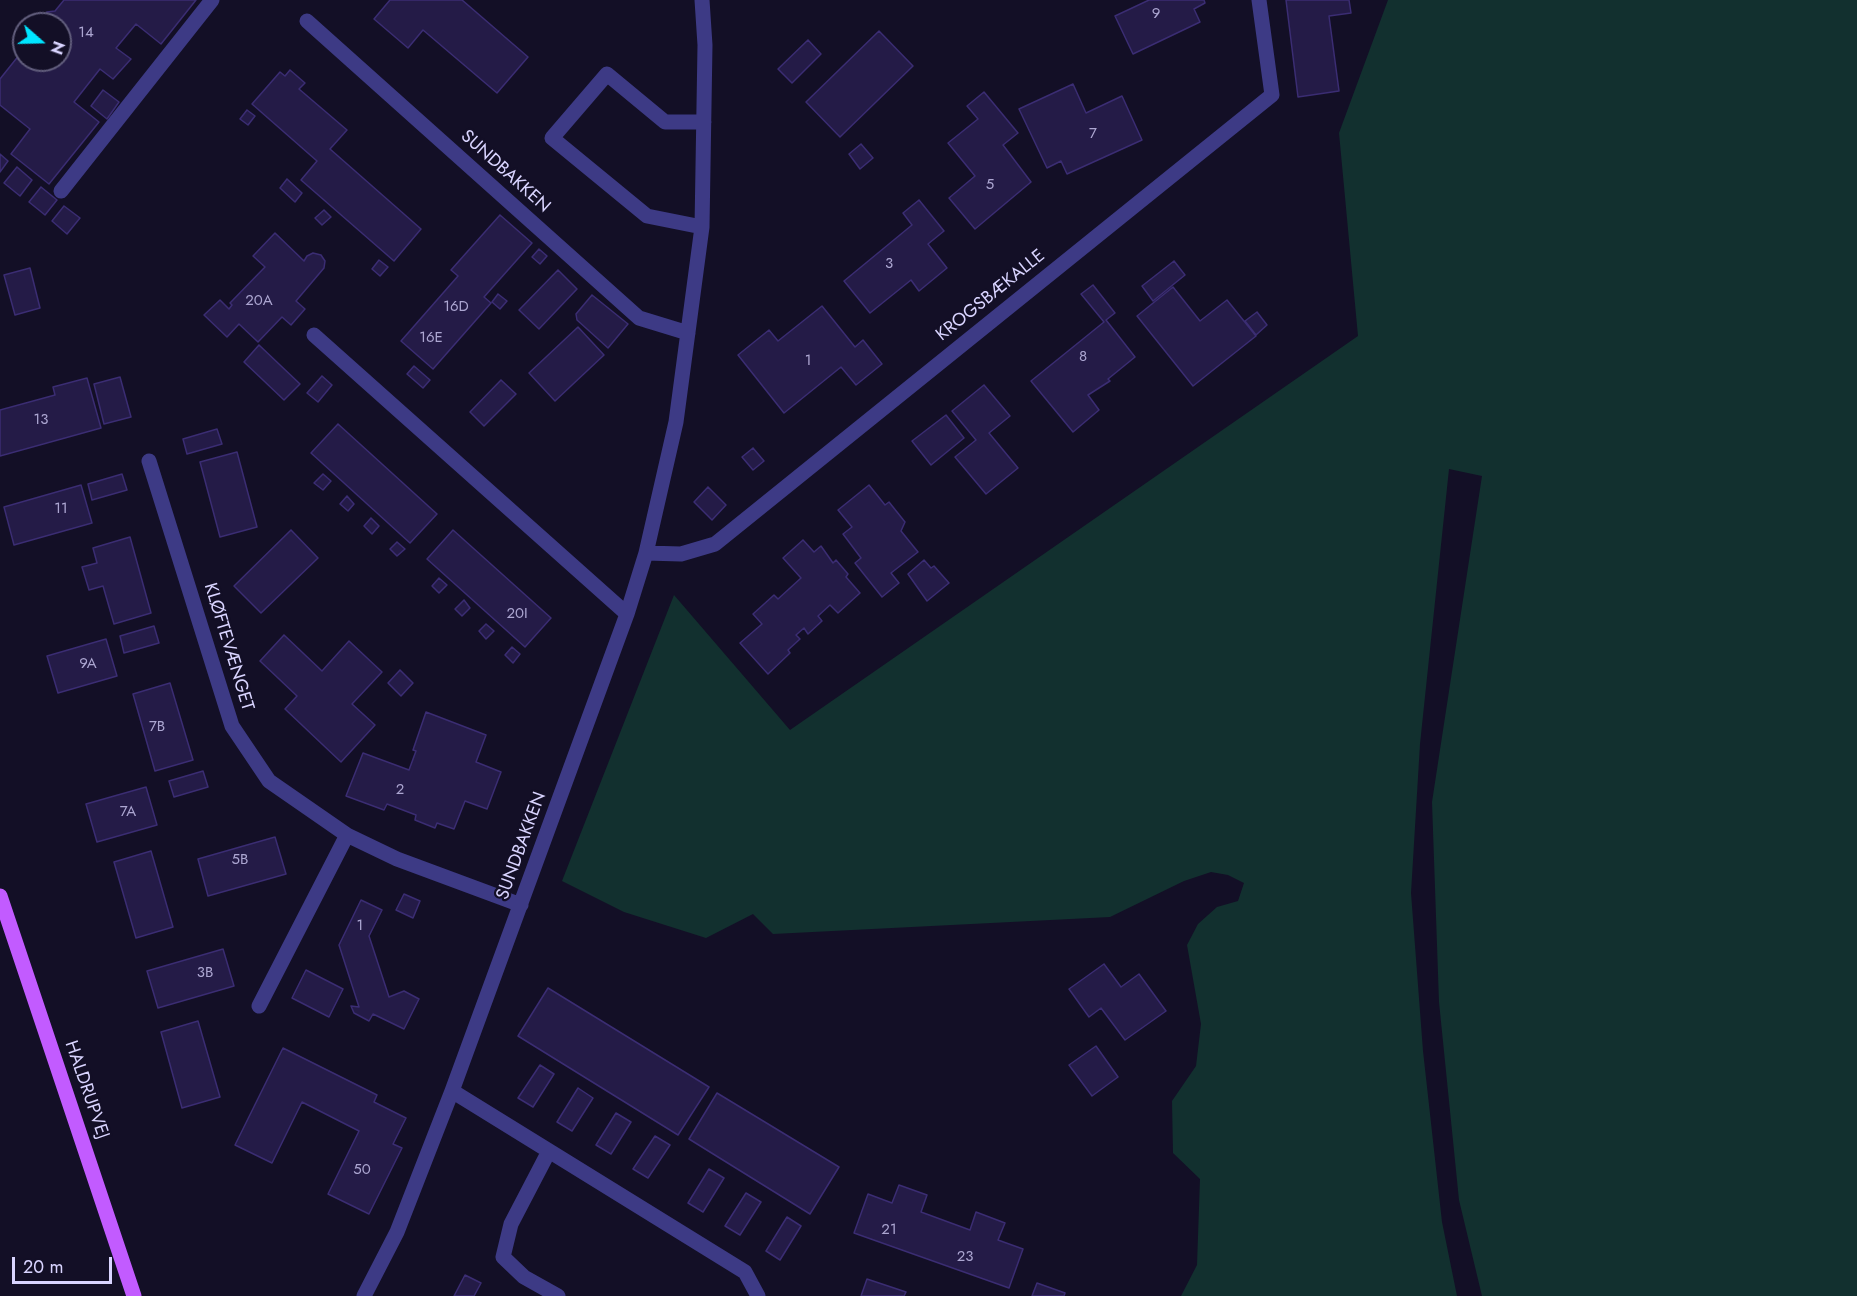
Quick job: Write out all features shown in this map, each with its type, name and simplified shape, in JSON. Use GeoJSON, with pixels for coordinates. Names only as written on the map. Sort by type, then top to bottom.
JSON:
{"type":"FeatureCollection","features":[{"type":"Feature","properties":{"kind":"main road","name":"HALDRUPVEJ"},"geometry":{"type":"LineString","coordinates":[[0,896],[134,1296]]}},
{"type":"Feature","properties":{"kind":"street"},"geometry":{"type":"LineString","coordinates":[[61,191],[212,0]]}},
{"type":"Feature","properties":{"kind":"street","name":"SUNDBAKKEN"},"geometry":{"type":"LineString","coordinates":[[364,1296],[397,1232],[452,1091],[627,614],[646,553],[676,422],[702,227],[705,45],[702,0]]}},
{"type":"Feature","properties":{"kind":"street","name":"KROGSBÆKALLE"},"geometry":{"type":"LineString","coordinates":[[646,553],[681,554],[715,544],[1272,95],[1259,0]]}},
{"type":"Feature","properties":{"kind":"street","name":"SUNDBAKKEN"},"geometry":{"type":"LineString","coordinates":[[307,21],[639,318],[688,333]]}},
{"type":"Feature","properties":{"kind":"street"},"geometry":{"type":"LineString","coordinates":[[702,227],[646,216],[552,138],[607,74],[665,122],[704,122]]}},
{"type":"Feature","properties":{"kind":"street"},"geometry":{"type":"LineString","coordinates":[[314,335],[627,614]]}},
{"type":"Feature","properties":{"kind":"street","name":"KLØFTEVÆNGET"},"geometry":{"type":"LineString","coordinates":[[149,461],[232,726],[269,781],[347,835],[397,859],[521,905]]}},
{"type":"Feature","properties":{"kind":"street"},"geometry":{"type":"LineString","coordinates":[[259,1006],[347,835]]}},
{"type":"Feature","properties":{"kind":"street"},"geometry":{"type":"LineString","coordinates":[[452,1091],[548,1153],[745,1272],[758,1296]]}},
{"type":"Feature","properties":{"kind":"street"},"geometry":{"type":"LineString","coordinates":[[548,1153],[511,1224],[503,1257],[524,1277],[558,1296]]}},
{"type":"Feature","properties":{"kind":"green space"},"geometry":{"type":"Polygon","coordinates":[[[1388,0],[1857,0],[1857,1296],[1482,1296],[1459,1200],[1439,1002],[1432,802],[1482,476],[1449,469],[1420,744],[1411,893],[1423,1051],[1442,1222],[1457,1296],[1181,1296],[1197,1265],[1200,1179],[1173,1153],[1172,1101],[1196,1066],[1201,1024],[1187,945],[1198,924],[1217,907],[1238,901],[1244,883],[1228,875],[1211,872],[1184,881],[1110,917],[773,934],[753,914],[706,938],[624,912],[562,881],[674,595],[790,730],[1358,336],[1339,133],[1388,0]]]}},
{"type":"Feature","properties":{"kind":"building"},"geometry":{"type":"Polygon","coordinates":[[[64,0],[196,0],[161,44],[136,24],[116,48],[131,59],[113,79],[100,69],[74,102],[99,122],[49,184],[11,154],[30,129],[0,105],[0,79],[12,64],[12,72],[72,72],[72,12],[47,12],[55,11],[64,0]]]}},
{"type":"Feature","properties":{"kind":"building"},"geometry":{"type":"Polygon","coordinates":[[[390,0],[462,0],[528,57],[497,93],[423,30],[408,48],[374,19],[390,0]]]}},
{"type":"Feature","properties":{"kind":"building"},"geometry":{"type":"Polygon","coordinates":[[[1149,0],[1204,0],[1205,3],[1194,9],[1200,22],[1133,54],[1115,16],[1149,0]]]}},
{"type":"Feature","properties":{"kind":"building"},"geometry":{"type":"Polygon","coordinates":[[[1286,0],[1349,0],[1351,13],[1329,16],[1339,91],[1298,97],[1286,0]]]}},
{"type":"Feature","properties":{"kind":"building"},"geometry":{"type":"Polygon","coordinates":[[[879,31],[913,66],[840,137],[806,102],[879,31]]]}},
{"type":"Feature","properties":{"kind":"building"},"geometry":{"type":"Polygon","coordinates":[[[808,40],[821,54],[792,83],[778,69],[808,40]]]}},
{"type":"Feature","properties":{"kind":"building"},"geometry":{"type":"Polygon","coordinates":[[[290,70],[305,83],[299,89],[347,130],[330,149],[421,229],[394,261],[301,180],[317,161],[252,104],[280,72],[285,76],[290,70]]]}},
{"type":"Feature","properties":{"kind":"building"},"geometry":{"type":"Polygon","coordinates":[[[1073,84],[1086,113],[1122,96],[1142,140],[1067,174],[1061,161],[1047,168],[1019,109],[1073,84]]]}},
{"type":"Feature","properties":{"kind":"building"},"geometry":{"type":"Polygon","coordinates":[[[103,90],[119,102],[107,119],[91,106],[103,90]]]}},
{"type":"Feature","properties":{"kind":"building"},"geometry":{"type":"Polygon","coordinates":[[[984,92],[1018,133],[1003,145],[1031,182],[975,229],[949,198],[975,176],[948,143],[978,119],[967,106],[984,92]]]}},
{"type":"Feature","properties":{"kind":"building"},"geometry":{"type":"Polygon","coordinates":[[[247,110],[255,116],[248,125],[240,119],[247,110]]]}},
{"type":"Feature","properties":{"kind":"building"},"geometry":{"type":"Polygon","coordinates":[[[861,144],[873,158],[860,169],[849,154],[861,144]]]}},
{"type":"Feature","properties":{"kind":"building"},"geometry":{"type":"Polygon","coordinates":[[[0,154],[8,161],[0,172],[0,154]]]}},
{"type":"Feature","properties":{"kind":"building"},"geometry":{"type":"Polygon","coordinates":[[[17,167],[32,180],[20,196],[4,183],[17,167]]]}},
{"type":"Feature","properties":{"kind":"building"},"geometry":{"type":"Polygon","coordinates":[[[287,179],[302,193],[295,202],[280,188],[287,179]]]}},
{"type":"Feature","properties":{"kind":"building"},"geometry":{"type":"Polygon","coordinates":[[[41,187],[57,200],[45,215],[29,202],[41,187]]]}},
{"type":"Feature","properties":{"kind":"building"},"geometry":{"type":"Polygon","coordinates":[[[919,200],[944,231],[928,244],[947,268],[919,291],[911,280],[870,313],[844,281],[912,225],[903,213],[919,200]]]}},
{"type":"Feature","properties":{"kind":"building"},"geometry":{"type":"Polygon","coordinates":[[[64,206],[80,218],[67,234],[52,221],[64,206]]]}},
{"type":"Feature","properties":{"kind":"building"},"geometry":{"type":"Polygon","coordinates":[[[324,210],[331,217],[322,225],[315,218],[324,210]]]}},
{"type":"Feature","properties":{"kind":"building"},"geometry":{"type":"Polygon","coordinates":[[[500,215],[532,243],[484,297],[491,303],[433,369],[401,341],[458,276],[451,270],[500,215]]]}},
{"type":"Feature","properties":{"kind":"building"},"geometry":{"type":"Polygon","coordinates":[[[275,233],[304,261],[313,253],[321,255],[325,261],[324,268],[296,301],[305,309],[291,325],[282,317],[258,342],[239,324],[227,337],[204,315],[220,300],[229,309],[232,305],[230,303],[265,267],[253,256],[275,233]]]}},
{"type":"Feature","properties":{"kind":"building"},"geometry":{"type":"Polygon","coordinates":[[[539,249],[547,256],[540,264],[532,257],[539,249]]]}},
{"type":"Feature","properties":{"kind":"building"},"geometry":{"type":"Polygon","coordinates":[[[379,260],[388,267],[380,276],[372,269],[379,260]]]}},
{"type":"Feature","properties":{"kind":"building"},"geometry":{"type":"Polygon","coordinates":[[[1174,261],[1185,275],[1153,301],[1142,286],[1174,261]]]}},
{"type":"Feature","properties":{"kind":"building"},"geometry":{"type":"Polygon","coordinates":[[[30,268],[40,308],[15,315],[4,275],[30,268]]]}},
{"type":"Feature","properties":{"kind":"building"},"geometry":{"type":"Polygon","coordinates":[[[558,270],[577,289],[539,329],[519,310],[558,270]]]}},
{"type":"Feature","properties":{"kind":"building"},"geometry":{"type":"Polygon","coordinates":[[[1093,285],[1115,313],[1106,320],[1135,357],[1108,379],[1110,381],[1088,395],[1099,410],[1073,432],[1031,381],[1104,322],[1081,294],[1093,285]]]}},
{"type":"Feature","properties":{"kind":"building"},"geometry":{"type":"Polygon","coordinates":[[[1173,287],[1200,321],[1227,300],[1256,336],[1193,386],[1137,316],[1173,287]]]}},
{"type":"Feature","properties":{"kind":"building"},"geometry":{"type":"Polygon","coordinates":[[[498,294],[507,301],[500,309],[492,302],[498,294]]]}},
{"type":"Feature","properties":{"kind":"building"},"geometry":{"type":"Polygon","coordinates":[[[592,295],[628,324],[608,348],[577,320],[576,314],[592,295]]]}},
{"type":"Feature","properties":{"kind":"building"},"geometry":{"type":"Polygon","coordinates":[[[822,306],[855,347],[863,340],[882,364],[856,385],[841,367],[784,413],[738,355],[769,330],[778,341],[822,306]]]}},
{"type":"Feature","properties":{"kind":"building"},"geometry":{"type":"Polygon","coordinates":[[[1257,312],[1267,325],[1256,335],[1245,321],[1257,312]]]}},
{"type":"Feature","properties":{"kind":"building"},"geometry":{"type":"Polygon","coordinates":[[[578,327],[604,355],[555,401],[529,373],[578,327]]]}},
{"type":"Feature","properties":{"kind":"building"},"geometry":{"type":"Polygon","coordinates":[[[259,345],[300,384],[284,400],[244,362],[259,345]]]}},
{"type":"Feature","properties":{"kind":"building"},"geometry":{"type":"Polygon","coordinates":[[[414,366],[430,380],[423,388],[407,374],[414,366]]]}},
{"type":"Feature","properties":{"kind":"building"},"geometry":{"type":"Polygon","coordinates":[[[322,376],[332,385],[318,402],[307,393],[322,376]]]}},
{"type":"Feature","properties":{"kind":"building"},"geometry":{"type":"Polygon","coordinates":[[[120,377],[131,417],[104,424],[94,384],[120,377]]]}},
{"type":"Feature","properties":{"kind":"building"},"geometry":{"type":"Polygon","coordinates":[[[87,378],[101,428],[0,456],[0,410],[55,395],[53,387],[87,378]]]}},
{"type":"Feature","properties":{"kind":"building"},"geometry":{"type":"Polygon","coordinates":[[[501,380],[516,394],[484,426],[470,412],[501,380]]]}},
{"type":"Feature","properties":{"kind":"building"},"geometry":{"type":"Polygon","coordinates":[[[984,385],[1010,416],[989,433],[1018,468],[986,494],[955,457],[976,440],[952,411],[984,385]]]}},
{"type":"Feature","properties":{"kind":"building"},"geometry":{"type":"Polygon","coordinates":[[[946,415],[964,438],[931,465],[912,441],[946,415]]]}},
{"type":"Feature","properties":{"kind":"building"},"geometry":{"type":"Polygon","coordinates":[[[338,424],[437,514],[410,543],[311,453],[338,424]]]}},
{"type":"Feature","properties":{"kind":"building"},"geometry":{"type":"Polygon","coordinates":[[[217,429],[222,444],[187,454],[183,439],[217,429]]]}},
{"type":"Feature","properties":{"kind":"building"},"geometry":{"type":"Polygon","coordinates":[[[753,448],[764,461],[753,470],[742,457],[753,448]]]}},
{"type":"Feature","properties":{"kind":"building"},"geometry":{"type":"Polygon","coordinates":[[[237,452],[257,527],[220,537],[200,462],[237,452]]]}},
{"type":"Feature","properties":{"kind":"building"},"geometry":{"type":"Polygon","coordinates":[[[122,474],[127,490],[92,500],[88,484],[122,474]]]}},
{"type":"Feature","properties":{"kind":"building"},"geometry":{"type":"Polygon","coordinates":[[[323,474],[331,481],[323,490],[314,483],[323,474]]]}},
{"type":"Feature","properties":{"kind":"building"},"geometry":{"type":"Polygon","coordinates":[[[81,485],[92,523],[14,545],[4,507],[81,485]]]}},
{"type":"Feature","properties":{"kind":"building"},"geometry":{"type":"Polygon","coordinates":[[[869,485],[885,505],[889,502],[905,522],[901,531],[918,552],[891,573],[899,583],[882,597],[855,563],[861,558],[843,534],[852,527],[838,510],[869,485]]]}},
{"type":"Feature","properties":{"kind":"building"},"geometry":{"type":"Polygon","coordinates":[[[708,487],[726,505],[712,520],[694,502],[708,487]]]}},
{"type":"Feature","properties":{"kind":"building"},"geometry":{"type":"Polygon","coordinates":[[[347,496],[354,504],[348,511],[340,504],[347,496]]]}},
{"type":"Feature","properties":{"kind":"building"},"geometry":{"type":"Polygon","coordinates":[[[371,518],[379,526],[372,534],[364,526],[371,518]]]}},
{"type":"Feature","properties":{"kind":"building"},"geometry":{"type":"Polygon","coordinates":[[[291,530],[318,558],[261,613],[234,586],[291,530]]]}},
{"type":"Feature","properties":{"kind":"building"},"geometry":{"type":"Polygon","coordinates":[[[453,530],[551,618],[525,647],[427,559],[453,530]]]}},
{"type":"Feature","properties":{"kind":"building"},"geometry":{"type":"Polygon","coordinates":[[[130,537],[151,613],[114,624],[103,586],[89,590],[82,567],[97,563],[93,548],[130,537]]]}},
{"type":"Feature","properties":{"kind":"building"},"geometry":{"type":"Polygon","coordinates":[[[803,540],[814,552],[821,546],[833,563],[836,560],[848,574],[846,577],[860,593],[838,613],[830,605],[818,616],[822,621],[808,634],[804,628],[796,635],[800,639],[788,650],[790,653],[768,674],[740,643],[762,624],[753,614],[774,595],[778,599],[801,578],[783,558],[803,540]]]}},
{"type":"Feature","properties":{"kind":"building"},"geometry":{"type":"Polygon","coordinates":[[[397,542],[405,549],[397,556],[390,549],[397,542]]]}},
{"type":"Feature","properties":{"kind":"building"},"geometry":{"type":"Polygon","coordinates":[[[924,560],[931,568],[934,566],[949,583],[927,601],[908,574],[924,560]]]}},
{"type":"Feature","properties":{"kind":"building"},"geometry":{"type":"Polygon","coordinates":[[[439,578],[447,585],[439,593],[432,586],[439,578]]]}},
{"type":"Feature","properties":{"kind":"building"},"geometry":{"type":"Polygon","coordinates":[[[464,600],[470,608],[462,616],[455,609],[464,600]]]}},
{"type":"Feature","properties":{"kind":"building"},"geometry":{"type":"Polygon","coordinates":[[[486,624],[494,631],[486,639],[479,631],[486,624]]]}},
{"type":"Feature","properties":{"kind":"building"},"geometry":{"type":"Polygon","coordinates":[[[154,626],[159,643],[124,653],[120,636],[154,626]]]}},
{"type":"Feature","properties":{"kind":"building"},"geometry":{"type":"Polygon","coordinates":[[[284,635],[322,671],[349,641],[382,672],[352,704],[375,725],[341,762],[285,709],[297,696],[260,661],[284,635]]]}},
{"type":"Feature","properties":{"kind":"building"},"geometry":{"type":"Polygon","coordinates":[[[106,639],[117,676],[58,693],[47,656],[106,639]]]}},
{"type":"Feature","properties":{"kind":"building"},"geometry":{"type":"Polygon","coordinates":[[[512,647],[520,654],[513,663],[505,655],[512,647]]]}},
{"type":"Feature","properties":{"kind":"building"},"geometry":{"type":"Polygon","coordinates":[[[400,670],[413,683],[401,696],[388,683],[400,670]]]}},
{"type":"Feature","properties":{"kind":"building"},"geometry":{"type":"Polygon","coordinates":[[[170,683],[193,760],[155,771],[133,694],[170,683]]]}},
{"type":"Feature","properties":{"kind":"building"},"geometry":{"type":"Polygon","coordinates":[[[426,712],[486,735],[476,762],[501,772],[487,809],[465,801],[454,829],[437,823],[435,828],[415,820],[416,815],[387,804],[384,810],[346,796],[363,753],[409,770],[426,712]]]}},
{"type":"Feature","properties":{"kind":"building"},"geometry":{"type":"Polygon","coordinates":[[[203,771],[208,787],[174,797],[169,781],[203,771]]]}},
{"type":"Feature","properties":{"kind":"building"},"geometry":{"type":"Polygon","coordinates":[[[146,787],[157,825],[97,842],[86,804],[146,787]]]}},
{"type":"Feature","properties":{"kind":"building"},"geometry":{"type":"Polygon","coordinates":[[[275,837],[286,874],[208,896],[198,859],[275,837]]]}},
{"type":"Feature","properties":{"kind":"building"},"geometry":{"type":"Polygon","coordinates":[[[151,851],[173,927],[136,938],[114,862],[151,851]]]}},
{"type":"Feature","properties":{"kind":"building"},"geometry":{"type":"Polygon","coordinates":[[[404,894],[420,901],[413,918],[396,910],[404,894]]]}},
{"type":"Feature","properties":{"kind":"building"},"geometry":{"type":"Polygon","coordinates":[[[361,900],[382,910],[369,936],[389,997],[404,991],[419,999],[404,1029],[373,1014],[369,1021],[354,1013],[351,1006],[359,1007],[339,945],[361,900]]]}},
{"type":"Feature","properties":{"kind":"building"},"geometry":{"type":"Polygon","coordinates":[[[223,949],[234,986],[158,1008],[147,971],[223,949]]]}},
{"type":"Feature","properties":{"kind":"building"},"geometry":{"type":"Polygon","coordinates":[[[1104,964],[1121,987],[1139,974],[1166,1011],[1125,1040],[1101,1008],[1089,1017],[1069,989],[1104,964]]]}},
{"type":"Feature","properties":{"kind":"building"},"geometry":{"type":"Polygon","coordinates":[[[306,970],[343,989],[329,1017],[292,998],[306,970]]]}},
{"type":"Feature","properties":{"kind":"building"},"geometry":{"type":"Polygon","coordinates":[[[548,988],[709,1087],[678,1135],[518,1036],[548,988]]]}},
{"type":"Feature","properties":{"kind":"building"},"geometry":{"type":"Polygon","coordinates":[[[198,1021],[220,1097],[182,1108],[161,1032],[198,1021]]]}},
{"type":"Feature","properties":{"kind":"building"},"geometry":{"type":"Polygon","coordinates":[[[1096,1046],[1118,1077],[1092,1096],[1069,1065],[1096,1046]]]}},
{"type":"Feature","properties":{"kind":"building"},"geometry":{"type":"Polygon","coordinates":[[[283,1048],[377,1095],[374,1102],[406,1118],[393,1144],[402,1148],[369,1214],[328,1194],[359,1131],[302,1102],[272,1163],[235,1145],[283,1048]]]}},
{"type":"Feature","properties":{"kind":"building"},"geometry":{"type":"Polygon","coordinates":[[[540,1065],[554,1074],[533,1107],[518,1098],[540,1065]]]}},
{"type":"Feature","properties":{"kind":"building"},"geometry":{"type":"Polygon","coordinates":[[[578,1088],[593,1098],[572,1131],[557,1122],[578,1088]]]}},
{"type":"Feature","properties":{"kind":"building"},"geometry":{"type":"Polygon","coordinates":[[[717,1093],[839,1167],[810,1214],[689,1139],[717,1093]]]}},
{"type":"Feature","properties":{"kind":"building"},"geometry":{"type":"Polygon","coordinates":[[[616,1113],[631,1122],[611,1154],[596,1145],[616,1113]]]}},
{"type":"Feature","properties":{"kind":"building"},"geometry":{"type":"Polygon","coordinates":[[[655,1136],[670,1145],[648,1178],[633,1169],[655,1136]]]}},
{"type":"Feature","properties":{"kind":"building"},"geometry":{"type":"Polygon","coordinates":[[[709,1169],[724,1178],[703,1212],[688,1203],[709,1169]]]}},
{"type":"Feature","properties":{"kind":"building"},"geometry":{"type":"Polygon","coordinates":[[[899,1185],[927,1195],[921,1212],[970,1230],[976,1212],[1005,1223],[998,1240],[1023,1249],[1009,1288],[854,1233],[868,1194],[892,1203],[899,1185]]]}},
{"type":"Feature","properties":{"kind":"building"},"geometry":{"type":"Polygon","coordinates":[[[746,1193],[761,1202],[740,1235],[725,1226],[746,1193]]]}},
{"type":"Feature","properties":{"kind":"building"},"geometry":{"type":"Polygon","coordinates":[[[787,1217],[801,1226],[780,1260],[766,1251],[787,1217]]]}},
{"type":"Feature","properties":{"kind":"building"},"geometry":{"type":"Polygon","coordinates":[[[465,1275],[481,1283],[474,1296],[454,1296],[465,1275]]]}},
{"type":"Feature","properties":{"kind":"building"},"geometry":{"type":"Polygon","coordinates":[[[867,1279],[906,1292],[904,1296],[861,1296],[867,1279]]]}},
{"type":"Feature","properties":{"kind":"building"},"geometry":{"type":"Polygon","coordinates":[[[1037,1283],[1065,1293],[1064,1296],[1032,1296],[1037,1283]]]}}]}
